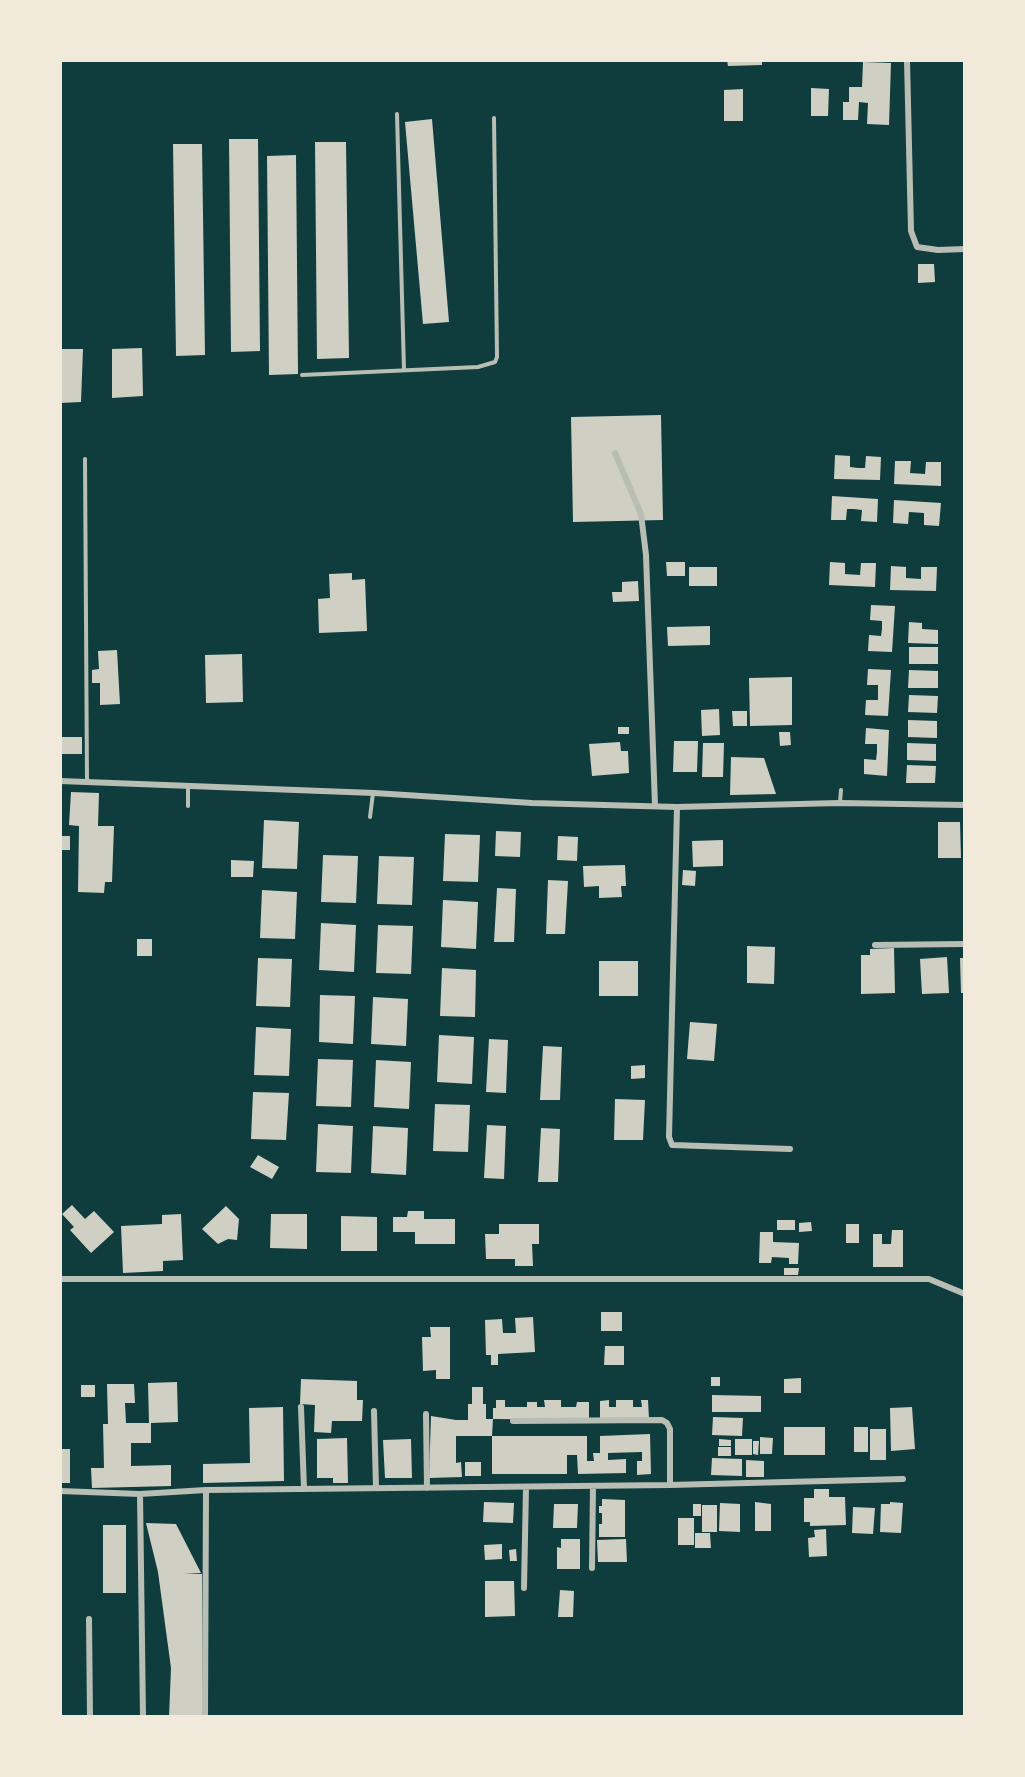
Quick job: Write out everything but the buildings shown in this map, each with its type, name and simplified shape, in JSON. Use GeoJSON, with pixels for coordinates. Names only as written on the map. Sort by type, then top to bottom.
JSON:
{"type":"FeatureCollection","features":[{"type":"Feature","properties":{"kind":"street"},"geometry":{"type":"LineString","coordinates":[[907,60],[911,231],[917,247],[938,250],[965,249]]}},
{"type":"Feature","properties":{"kind":"street"},"geometry":{"type":"LineString","coordinates":[[615,453],[641,514],[646,555],[655,805]]}},
{"type":"Feature","properties":{"kind":"street"},"geometry":{"type":"LineString","coordinates":[[60,781],[677,807],[840,803],[965,805]]}},
{"type":"Feature","properties":{"kind":"street"},"geometry":{"type":"LineString","coordinates":[[677,807],[669,1137],[672,1144],[790,1149]]}},
{"type":"Feature","properties":{"kind":"street"},"geometry":{"type":"LineString","coordinates":[[874,945],[965,944]]}},
{"type":"Feature","properties":{"kind":"street"},"geometry":{"type":"LineString","coordinates":[[60,1279],[929,1279],[965,1294]]}},
{"type":"Feature","properties":{"kind":"street"},"geometry":{"type":"LineString","coordinates":[[301,1407],[304,1489]]}},
{"type":"Feature","properties":{"kind":"street"},"geometry":{"type":"LineString","coordinates":[[374,1411],[376,1488]]}},
{"type":"Feature","properties":{"kind":"street"},"geometry":{"type":"LineString","coordinates":[[426,1414],[427,1488]]}},
{"type":"Feature","properties":{"kind":"street"},"geometry":{"type":"LineString","coordinates":[[513,1421],[662,1420],[668,1423],[670,1429],[670,1485]]}},
{"type":"Feature","properties":{"kind":"street"},"geometry":{"type":"LineString","coordinates":[[60,1491],[140,1494],[206,1490],[670,1485],[903,1479]]}},
{"type":"Feature","properties":{"kind":"street"},"geometry":{"type":"LineString","coordinates":[[592,1568],[593,1486]]}},
{"type":"Feature","properties":{"kind":"street"},"geometry":{"type":"LineString","coordinates":[[524,1588],[525,1487]]}},
{"type":"Feature","properties":{"kind":"street"},"geometry":{"type":"LineString","coordinates":[[205,1717],[206,1490]]}},
{"type":"Feature","properties":{"kind":"street"},"geometry":{"type":"LineString","coordinates":[[140,1494],[143,1717]]}},
{"type":"Feature","properties":{"kind":"street"},"geometry":{"type":"LineString","coordinates":[[89,1619],[90,1717]]}},
{"type":"Feature","properties":{"kind":"lane"},"geometry":{"type":"LineString","coordinates":[[397,114],[404,370]]}},
{"type":"Feature","properties":{"kind":"lane"},"geometry":{"type":"LineString","coordinates":[[302,375],[478,367],[495,362],[497,345],[494,118]]}},
{"type":"Feature","properties":{"kind":"lane"},"geometry":{"type":"LineString","coordinates":[[84,459],[87,782]]}},
{"type":"Feature","properties":{"kind":"lane"},"geometry":{"type":"LineString","coordinates":[[188,787],[188,806]]}},
{"type":"Feature","properties":{"kind":"lane"},"geometry":{"type":"LineString","coordinates":[[840,803],[841,790]]}},
{"type":"Feature","properties":{"kind":"lane"},"geometry":{"type":"LineString","coordinates":[[370,817],[374,793]]}}]}
